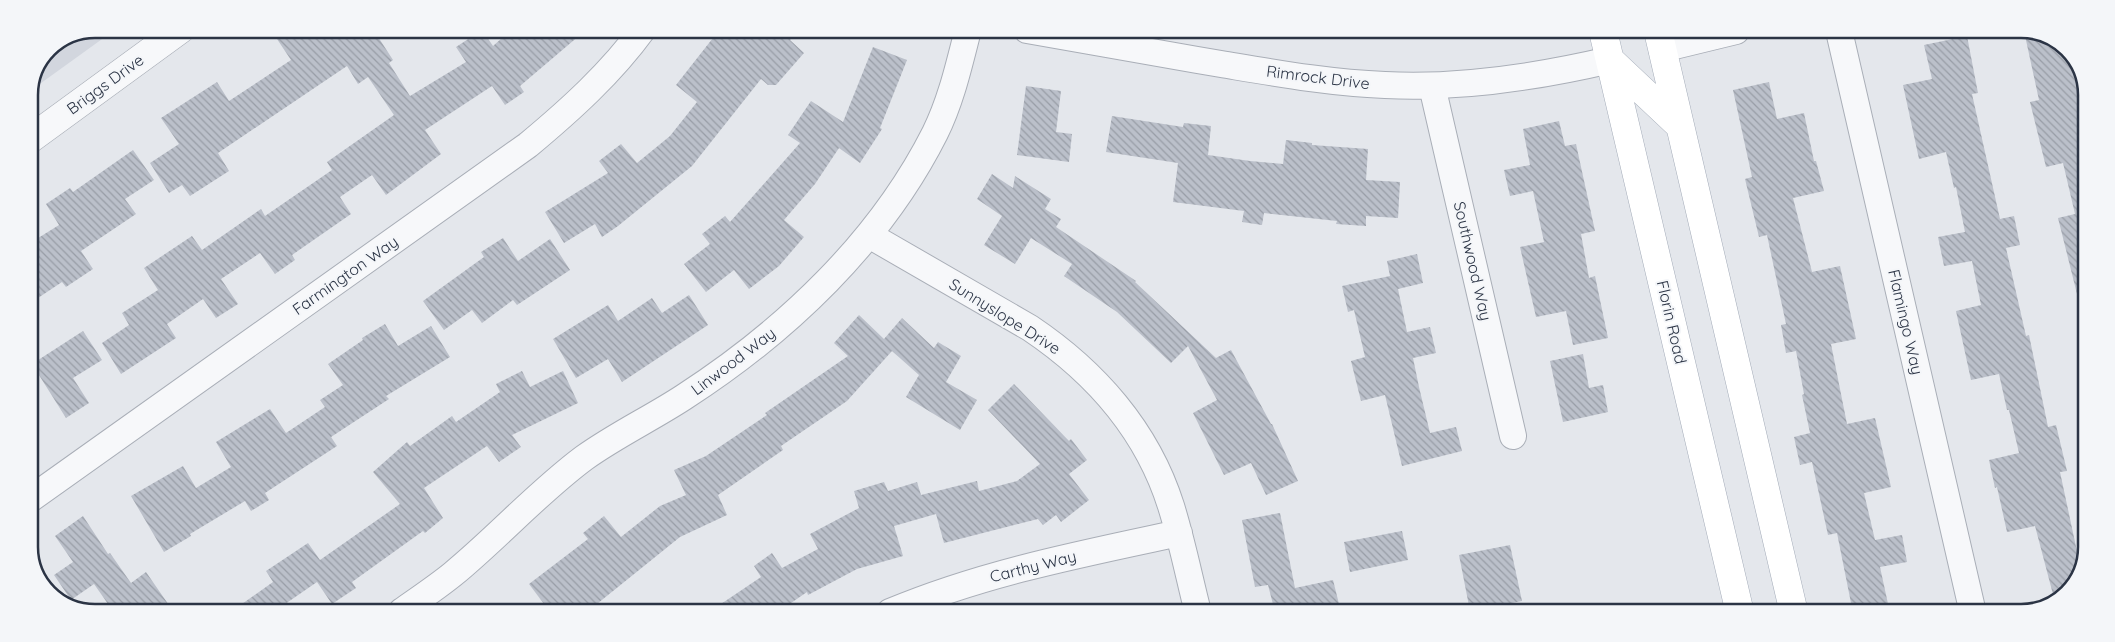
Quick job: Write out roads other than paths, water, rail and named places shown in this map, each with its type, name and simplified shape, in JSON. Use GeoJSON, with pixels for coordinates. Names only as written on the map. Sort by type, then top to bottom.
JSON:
{"type":"FeatureCollection","features":[{"type":"Feature","properties":{"kind":"main road","name":"Florin Road"},"geometry":{"type":"LineString","coordinates":[[1605,38],[1738,604]]}},
{"type":"Feature","properties":{"kind":"main road"},"geometry":{"type":"LineString","coordinates":[[1660,40],[1678,124],[1792,604]]}},
{"type":"Feature","properties":{"kind":"main road"},"geometry":{"type":"LineString","coordinates":[[1610,60],[1678,124]]}},
{"type":"Feature","properties":{"kind":"street","name":"Briggs Drive"},"geometry":{"type":"LineString","coordinates":[[38,133],[169,38]]}},
{"type":"Feature","properties":{"kind":"street","name":"Farmington Way"},"geometry":{"type":"LineString","coordinates":[[38,494],[528,145],[557,121],[609,70],[636,38]]}},
{"type":"Feature","properties":{"kind":"street","name":"Linwood Way"},"geometry":{"type":"LineString","coordinates":[[412,604],[453,574],[540,492],[586,457],[684,397],[732,364],[777,328],[820,289],[869,235],[906,186],[935,132],[957,74],[966,38]]}},
{"type":"Feature","properties":{"kind":"street","name":"Rimrock Drive"},"geometry":{"type":"LineString","coordinates":[[1122,38],[1146,40],[1304,78],[1385,86],[1432,86],[1494,81],[1578,68],[1610,60]]}},
{"type":"Feature","properties":{"kind":"street"},"geometry":{"type":"LineString","coordinates":[[1660,40],[1677,38]]}},
{"type":"Feature","properties":{"kind":"street","name":"Flamingo Way"},"geometry":{"type":"LineString","coordinates":[[1841,38],[1971,604]]}},
{"type":"Feature","properties":{"kind":"street","name":"Southwood Way"},"geometry":{"type":"LineString","coordinates":[[1432,86],[1513,436]]}},
{"type":"Feature","properties":{"kind":"street","name":"Sunnyslope Drive"},"geometry":{"type":"LineString","coordinates":[[869,235],[1030,328],[1054,344],[1090,375],[1116,404],[1147,451],[1171,504],[1196,604]]}},
{"type":"Feature","properties":{"kind":"street","name":"Carthy Way"},"geometry":{"type":"LineString","coordinates":[[909,604],[994,575],[1178,533]]}}]}
